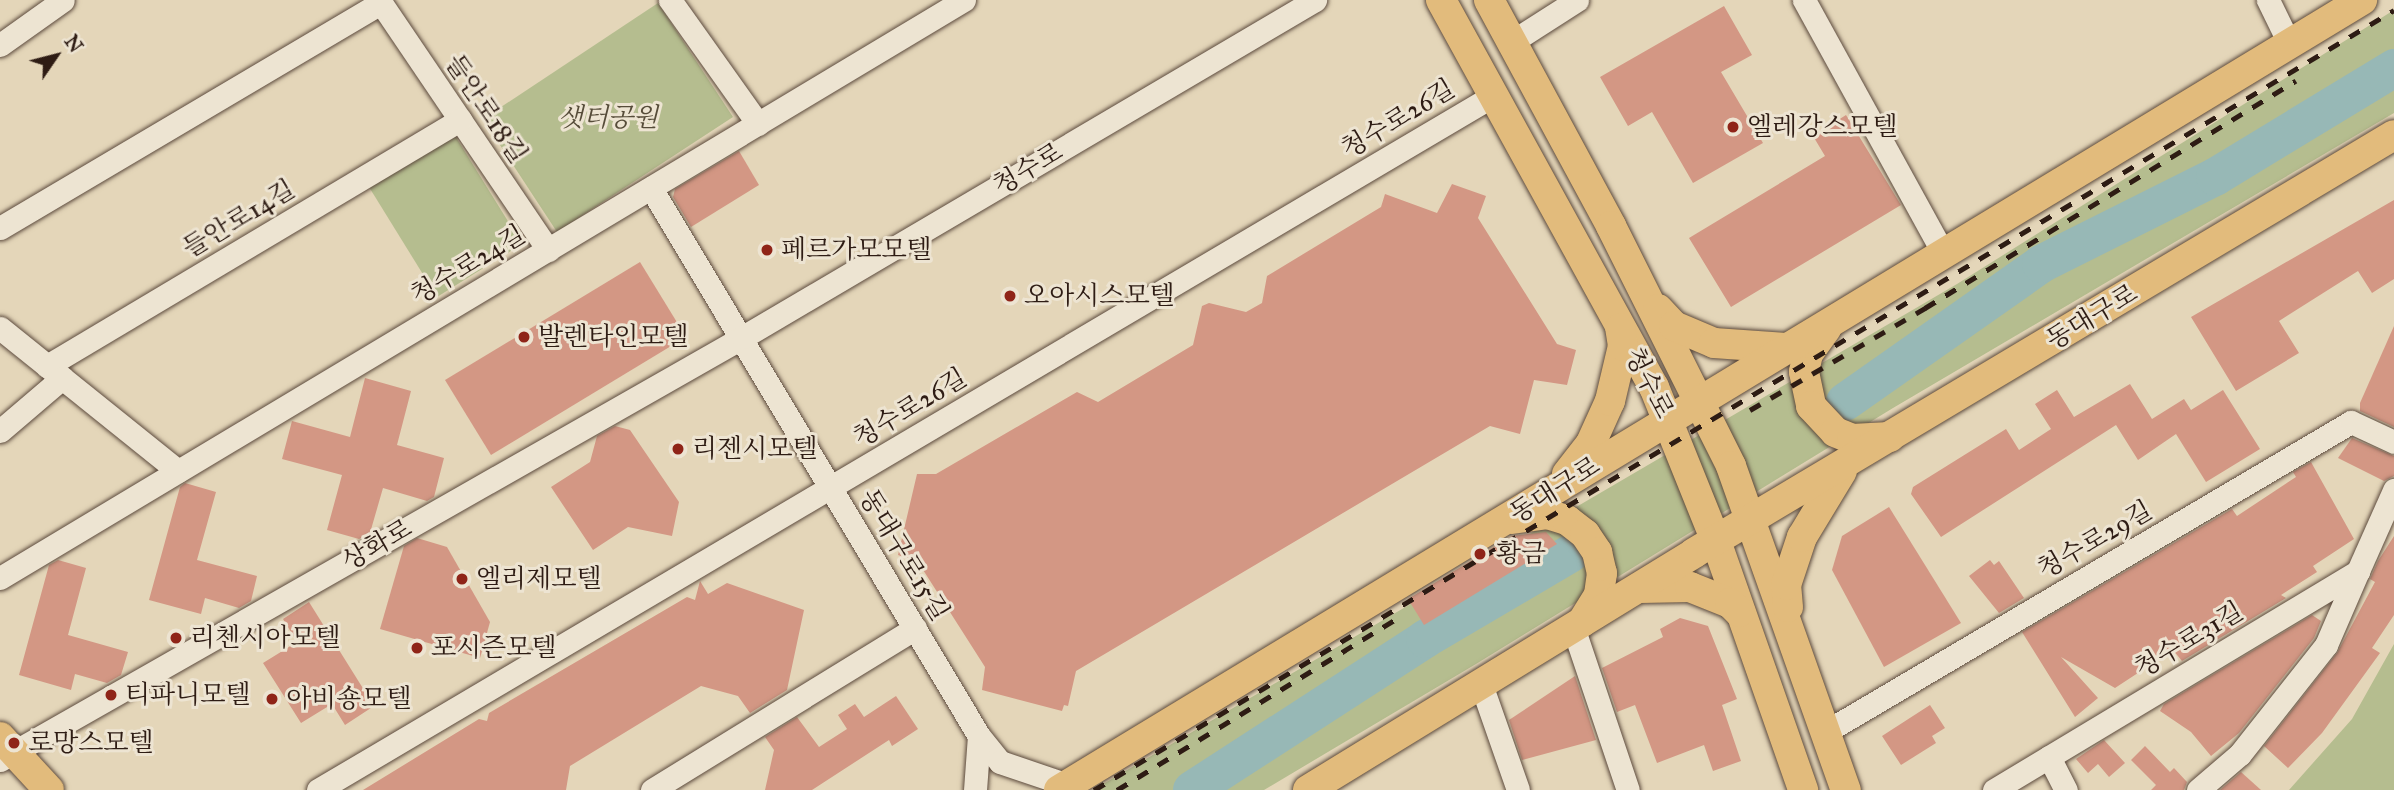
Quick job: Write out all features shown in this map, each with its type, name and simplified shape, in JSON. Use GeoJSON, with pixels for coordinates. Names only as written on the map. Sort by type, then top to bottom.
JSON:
{"type":"FeatureCollection","features":[{"type":"Feature","properties":{"kind":"main road","name":"청수로"},"geometry":{"type":"LineString","coordinates":[[1441,0],[1670,422],[1716,541],[1802,790]]}},
{"type":"Feature","properties":{"kind":"main road","name":"청수로"},"geometry":{"type":"LineString","coordinates":[[1489,0],[1513,41],[1701,402],[1753,521],[1846,790]]}},
{"type":"Feature","properties":{"kind":"main road","name":"동대구로"},"geometry":{"type":"LineString","coordinates":[[1063,787],[1454,547],[1505,522],[1786,348],[1844,317],[2362,0]]}},
{"type":"Feature","properties":{"kind":"main road","name":"동대구로"},"geometry":{"type":"LineString","coordinates":[[1308,790],[1482,687],[1636,589],[2394,135]]}},
{"type":"Feature","properties":{"kind":"main road"},"geometry":{"type":"LineString","coordinates":[[1648,298],[1674,326],[1694,335],[1732,346],[1786,348]]}},
{"type":"Feature","properties":{"kind":"main road"},"geometry":{"type":"LineString","coordinates":[[1844,317],[1816,339],[1808,354],[1805,390],[1811,407],[1835,432],[1852,439],[1869,441],[1903,431]]}},
{"type":"Feature","properties":{"kind":"main road"},"geometry":{"type":"LineString","coordinates":[[1547,494],[1578,461],[1602,423],[1623,346],[1620,327]]}},
{"type":"Feature","properties":{"kind":"main road"},"geometry":{"type":"LineString","coordinates":[[1790,632],[1786,585],[1793,561],[1817,508],[1849,463]]}},
{"type":"Feature","properties":{"kind":"main road"},"geometry":{"type":"LineString","coordinates":[[1505,522],[1547,514],[1567,520],[1585,534],[1597,552],[1599,595],[1590,615],[1574,630]]}},
{"type":"Feature","properties":{"kind":"main road"},"geometry":{"type":"LineString","coordinates":[[1636,589],[1690,587],[1730,603],[1739,612]]}},
{"type":"Feature","properties":{"kind":"main road","name":"상화로"},"geometry":{"type":"LineString","coordinates":[[4,750],[49,790]]}},
{"type":"Feature","properties":{"kind":"street"},"geometry":{"type":"LineString","coordinates":[[0,45],[63,0]]}},
{"type":"Feature","properties":{"kind":"street"},"geometry":{"type":"LineString","coordinates":[[670,0],[758,124]]}},
{"type":"Feature","properties":{"kind":"street","name":"청수로24길"},"geometry":{"type":"LineString","coordinates":[[0,578],[964,0]]}},
{"type":"Feature","properties":{"kind":"street","name":"청수로"},"geometry":{"type":"LineString","coordinates":[[741,338],[1315,0]]}},
{"type":"Feature","properties":{"kind":"street"},"geometry":{"type":"LineString","coordinates":[[1513,41],[1577,0]]}},
{"type":"Feature","properties":{"kind":"street"},"geometry":{"type":"LineString","coordinates":[[2269,0],[2289,43]]}},
{"type":"Feature","properties":{"kind":"street"},"geometry":{"type":"LineString","coordinates":[[1808,1],[1944,255]]}},
{"type":"Feature","properties":{"kind":"street"},"geometry":{"type":"LineString","coordinates":[[0,228],[380,2]]}},
{"type":"Feature","properties":{"kind":"street","name":"들안로18길"},"geometry":{"type":"LineString","coordinates":[[380,2],[548,250]]}},
{"type":"Feature","properties":{"kind":"street","name":"청수로26길"},"geometry":{"type":"LineString","coordinates":[[318,790],[1494,95]]}},
{"type":"Feature","properties":{"kind":"street","name":"들안로14길"},"geometry":{"type":"LineString","coordinates":[[55,372],[460,120]]}},
{"type":"Feature","properties":{"kind":"street","name":"동대구로15길"},"geometry":{"type":"LineString","coordinates":[[651,188],[979,736],[1000,762],[1063,787]]}},
{"type":"Feature","properties":{"kind":"street"},"geometry":{"type":"LineString","coordinates":[[0,328],[178,471]]}},
{"type":"Feature","properties":{"kind":"street","name":"상화로"},"geometry":{"type":"LineString","coordinates":[[4,750],[741,338]]}},
{"type":"Feature","properties":{"kind":"street"},"geometry":{"type":"LineString","coordinates":[[0,431],[55,372]]}},
{"type":"Feature","properties":{"kind":"street","name":"청수로29길"},"geometry":{"type":"LineString","coordinates":[[1827,731],[2351,422],[2394,442]]}},
{"type":"Feature","properties":{"kind":"street"},"geometry":{"type":"LineString","coordinates":[[2198,790],[2240,754],[2326,645],[2394,490]]}},
{"type":"Feature","properties":{"kind":"street","name":"청수로31길"},"geometry":{"type":"LineString","coordinates":[[1994,790],[2358,571]]}},
{"type":"Feature","properties":{"kind":"street"},"geometry":{"type":"LineString","coordinates":[[652,790],[915,628]]}},
{"type":"Feature","properties":{"kind":"street"},"geometry":{"type":"LineString","coordinates":[[1574,630],[1628,790]]}},
{"type":"Feature","properties":{"kind":"street"},"geometry":{"type":"LineString","coordinates":[[1482,687],[1518,790]]}},
{"type":"Feature","properties":{"kind":"street"},"geometry":{"type":"LineString","coordinates":[[975,790],[979,736]]}},
{"type":"Feature","properties":{"kind":"street"},"geometry":{"type":"LineString","coordinates":[[2049,757],[2066,790]]}},
{"type":"Feature","properties":{"kind":"green space","name":"샛터공원"},"geometry":{"type":"Polygon","coordinates":[[[658,3],[733,117],[557,232],[483,119],[658,3]]]}},
{"type":"Feature","properties":{"kind":"green space"},"geometry":{"type":"Polygon","coordinates":[[[2394,10],[2394,113],[1893,408],[1476,664],[1264,790],[1093,790],[1957,284],[2394,10]]]}},
{"type":"Feature","properties":{"kind":"green space"},"geometry":{"type":"Polygon","coordinates":[[[454,134],[522,244],[437,297],[369,187],[454,134]]]}},
{"type":"Feature","properties":{"kind":"green space"},"geometry":{"type":"Polygon","coordinates":[[[2394,644],[2394,790],[2289,790],[2352,719],[2394,644]]]}},
{"type":"Feature","properties":{"kind":"building"},"geometry":{"type":"Polygon","coordinates":[[[1724,6],[1752,55],[1721,72],[1763,143],[1693,183],[1652,112],[1628,126],[1600,77],[1724,6]]]}},
{"type":"Feature","properties":{"kind":"building"},"geometry":{"type":"Polygon","coordinates":[[[1846,115],[1901,205],[1731,307],[1689,238],[1825,156],[1813,136],[1846,115]]]}},
{"type":"Feature","properties":{"kind":"building"},"geometry":{"type":"Polygon","coordinates":[[[739,151],[759,185],[691,227],[673,197],[675,189],[739,151]]]}},
{"type":"Feature","properties":{"kind":"building"},"geometry":{"type":"Polygon","coordinates":[[[1452,184],[1486,196],[1478,218],[1557,344],[1576,350],[1567,385],[1534,380],[1520,434],[1490,426],[1076,671],[1068,706],[1064,705],[1062,711],[982,690],[985,667],[918,562],[898,555],[917,474],[936,474],[1077,392],[1098,402],[1193,345],[1202,306],[1209,303],[1246,312],[1262,303],[1267,276],[1381,207],[1385,194],[1437,213],[1452,184]]]}},
{"type":"Feature","properties":{"kind":"building"},"geometry":{"type":"Polygon","coordinates":[[[2394,200],[2394,279],[2372,293],[2358,271],[2279,321],[2299,353],[2236,391],[2191,317],[2394,200]]]}},
{"type":"Feature","properties":{"kind":"building"},"geometry":{"type":"Polygon","coordinates":[[[640,262],[686,337],[491,455],[445,380],[640,262]]]}},
{"type":"Feature","properties":{"kind":"building"},"geometry":{"type":"Polygon","coordinates":[[[2394,326],[2394,427],[2360,411],[2360,403],[2394,326]]]}},
{"type":"Feature","properties":{"kind":"building"},"geometry":{"type":"Polygon","coordinates":[[[365,378],[411,391],[397,445],[444,458],[434,497],[427,501],[383,488],[370,533],[359,539],[327,530],[342,475],[282,459],[292,421],[350,437],[365,378]]]}},
{"type":"Feature","properties":{"kind":"building"},"geometry":{"type":"Polygon","coordinates":[[[2130,384],[2152,419],[2184,399],[2191,410],[2223,390],[2260,449],[2206,482],[2176,434],[2138,460],[2116,425],[1941,537],[1911,494],[1913,487],[2006,429],[2019,450],[2051,429],[2035,404],[2057,390],[2074,417],[2130,384]]]}},
{"type":"Feature","properties":{"kind":"building"},"geometry":{"type":"Polygon","coordinates":[[[615,426],[630,430],[679,502],[672,536],[628,527],[593,550],[551,487],[590,462],[597,436],[615,426]]]}},
{"type":"Feature","properties":{"kind":"building"},"geometry":{"type":"Polygon","coordinates":[[[2352,438],[2394,456],[2394,476],[2384,481],[2338,458],[2352,438]]]}},
{"type":"Feature","properties":{"kind":"building"},"geometry":{"type":"Polygon","coordinates":[[[2311,462],[2354,539],[2313,566],[2317,572],[2281,595],[2286,598],[2182,661],[2173,650],[2115,688],[2061,657],[2098,698],[2075,717],[2022,632],[2232,509],[2237,516],[2296,477],[2293,472],[2311,462]]]}},
{"type":"Feature","properties":{"kind":"building"},"geometry":{"type":"Polygon","coordinates":[[[185,483],[216,492],[197,560],[257,576],[251,601],[239,608],[205,598],[201,614],[149,600],[180,487],[185,483]]]}},
{"type":"Feature","properties":{"kind":"building"},"geometry":{"type":"Polygon","coordinates":[[[1889,507],[1961,623],[1884,667],[1832,570],[1842,536],[1889,507]]]}},
{"type":"Feature","properties":{"kind":"building"},"geometry":{"type":"Polygon","coordinates":[[[1546,532],[1557,544],[1424,625],[1408,599],[1512,536],[1546,532]]]}},
{"type":"Feature","properties":{"kind":"building"},"geometry":{"type":"Polygon","coordinates":[[[2394,536],[2394,615],[2372,648],[2380,653],[2322,733],[2288,768],[2264,746],[2337,653],[2375,582],[2370,579],[2378,561],[2394,536]]]}},
{"type":"Feature","properties":{"kind":"building"},"geometry":{"type":"Polygon","coordinates":[[[417,538],[447,547],[490,622],[480,658],[380,629],[404,546],[417,538]]]}},
{"type":"Feature","properties":{"kind":"building"},"geometry":{"type":"Polygon","coordinates":[[[58,560],[86,568],[68,635],[128,652],[121,675],[107,683],[75,674],[71,690],[19,675],[49,565],[58,560]]]}},
{"type":"Feature","properties":{"kind":"building"},"geometry":{"type":"Polygon","coordinates":[[[1990,560],[1994,565],[1999,561],[2024,598],[1999,613],[1969,576],[1990,560]]]}},
{"type":"Feature","properties":{"kind":"building"},"geometry":{"type":"Polygon","coordinates":[[[700,581],[708,594],[727,583],[804,610],[787,690],[750,713],[738,696],[701,686],[570,766],[566,790],[363,790],[479,719],[487,721],[489,713],[687,597],[695,600],[700,581]]]}},
{"type":"Feature","properties":{"kind":"building"},"geometry":{"type":"Polygon","coordinates":[[[309,602],[374,706],[345,725],[332,704],[301,723],[263,663],[297,642],[283,619],[309,602]]]}},
{"type":"Feature","properties":{"kind":"building"},"geometry":{"type":"Polygon","coordinates":[[[2312,615],[2321,621],[2314,638],[2239,733],[2211,756],[2191,732],[2160,711],[2164,704],[2312,615]]]}},
{"type":"Feature","properties":{"kind":"building"},"geometry":{"type":"Polygon","coordinates":[[[1680,618],[1708,626],[1737,699],[1722,705],[1741,761],[1713,771],[1704,745],[1657,763],[1635,705],[1617,712],[1602,668],[1663,637],[1660,629],[1680,618]]]}},
{"type":"Feature","properties":{"kind":"building"},"geometry":{"type":"Polygon","coordinates":[[[1575,676],[1596,740],[1522,760],[1509,720],[1575,676]]]}},
{"type":"Feature","properties":{"kind":"building"},"geometry":{"type":"Polygon","coordinates":[[[896,696],[918,729],[892,746],[889,740],[812,790],[765,790],[774,750],[765,737],[797,717],[819,747],[847,729],[838,715],[855,704],[864,717],[896,696]]]}},
{"type":"Feature","properties":{"kind":"building"},"geometry":{"type":"Polygon","coordinates":[[[1930,705],[1945,728],[1932,736],[1936,743],[1901,765],[1882,736],[1930,705]]]}},
{"type":"Feature","properties":{"kind":"building"},"geometry":{"type":"Polygon","coordinates":[[[2104,740],[2125,763],[2109,777],[2098,764],[2088,773],[2076,759],[2104,740]]]}},
{"type":"Feature","properties":{"kind":"building"},"geometry":{"type":"Polygon","coordinates":[[[2145,746],[2170,772],[2174,768],[2187,782],[2184,790],[2151,790],[2156,785],[2131,760],[2145,746]]]}},
{"type":"Feature","properties":{"kind":"building"},"geometry":{"type":"Polygon","coordinates":[[[2241,772],[2261,790],[2220,790],[2241,772]]]}},
{"type":"Feature","properties":{"kind":"waterway"},"geometry":{"type":"LineString","coordinates":[[1845,402],[2041,264],[2215,177],[2394,68]]}},
{"type":"Feature","properties":{"kind":"waterway"},"geometry":{"type":"LineString","coordinates":[[1192,790],[1425,639],[1570,554]]}},
{"type":"Feature","properties":{"kind":"railway"},"geometry":{"type":"LineString","coordinates":[[1094,790],[2394,10]]}},
{"type":"Feature","properties":{"kind":"railway"},"geometry":{"type":"LineString","coordinates":[[1750,410],[1925,308],[2296,81]]}},
{"type":"Feature","properties":{"kind":"railway"},"geometry":{"type":"LineString","coordinates":[[1117,790],[1398,618]]}},
{"type":"Feature","properties":{"kind":"place","name":"엘레강스모텔"},"geometry":{"type":"Point","coordinates":[1733,127]}},
{"type":"Feature","properties":{"kind":"place","name":"페르가모모텔"},"geometry":{"type":"Point","coordinates":[767,250]}},
{"type":"Feature","properties":{"kind":"place","name":"오아시스모텔"},"geometry":{"type":"Point","coordinates":[1010,296]}},
{"type":"Feature","properties":{"kind":"place","name":"발렌타인모텔"},"geometry":{"type":"Point","coordinates":[524,337]}},
{"type":"Feature","properties":{"kind":"place","name":"리젠시모텔"},"geometry":{"type":"Point","coordinates":[678,449]}},
{"type":"Feature","properties":{"kind":"place","name":"황금"},"geometry":{"type":"Point","coordinates":[1480,554]}},
{"type":"Feature","properties":{"kind":"place","name":"엘리제모텔"},"geometry":{"type":"Point","coordinates":[462,579]}},
{"type":"Feature","properties":{"kind":"place","name":"리첸시아모텔"},"geometry":{"type":"Point","coordinates":[176,638]}},
{"type":"Feature","properties":{"kind":"place","name":"포시즌모텔"},"geometry":{"type":"Point","coordinates":[417,648]}},
{"type":"Feature","properties":{"kind":"place","name":"티파니모텔"},"geometry":{"type":"Point","coordinates":[111,695]}},
{"type":"Feature","properties":{"kind":"place","name":"아비숑모텔"},"geometry":{"type":"Point","coordinates":[272,699]}},
{"type":"Feature","properties":{"kind":"place","name":"로망스모텔"},"geometry":{"type":"Point","coordinates":[14,743]}}]}
